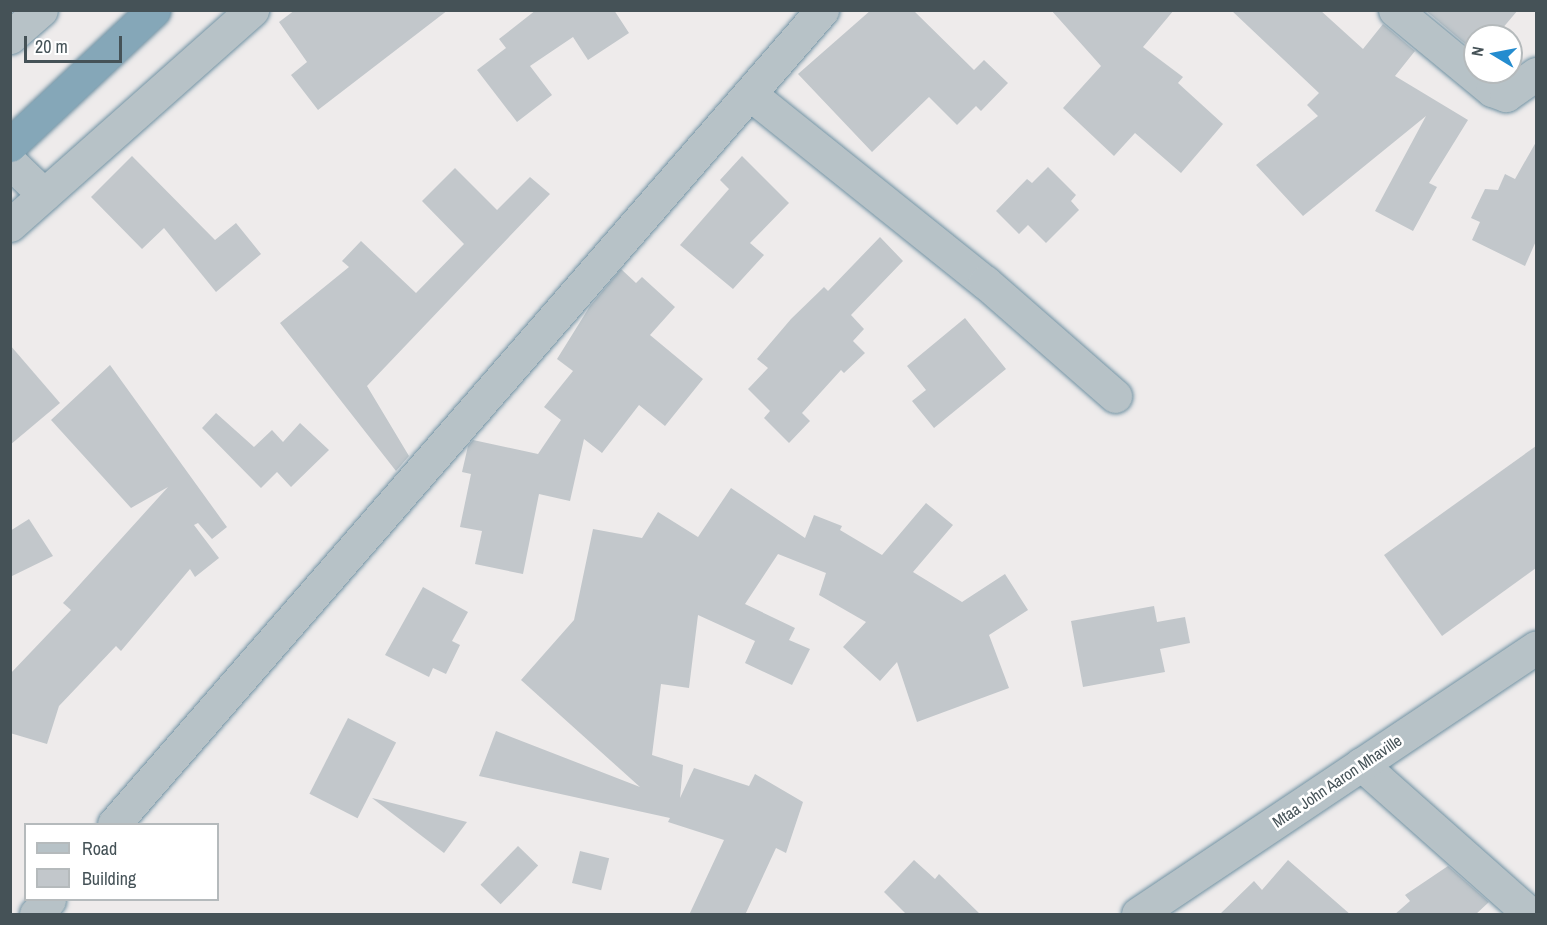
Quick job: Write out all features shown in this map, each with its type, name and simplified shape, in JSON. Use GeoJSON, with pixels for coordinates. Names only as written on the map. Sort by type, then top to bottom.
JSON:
{"type":"FeatureCollection","features":[{"type":"Feature","properties":{"kind":"highway"},"geometry":{"type":"LineString","coordinates":[[10,145],[154,10]]}},
{"type":"Feature","properties":{"kind":"street"},"geometry":{"type":"LineString","coordinates":[[10,37],[41,10]]}},
{"type":"Feature","properties":{"kind":"street"},"geometry":{"type":"LineString","coordinates":[[10,225],[252,10]]}},
{"type":"Feature","properties":{"kind":"street"},"geometry":{"type":"LineString","coordinates":[[116,823],[822,10]]}},
{"type":"Feature","properties":{"kind":"street"},"geometry":{"type":"LineString","coordinates":[[1395,10],[1492,90],[1506,95],[1536,74]]}},
{"type":"Feature","properties":{"kind":"street"},"geometry":{"type":"LineString","coordinates":[[750,94],[985,282],[1115,396]]}},
{"type":"Feature","properties":{"kind":"street"},"geometry":{"type":"LineString","coordinates":[[10,162],[44,195]]}},
{"type":"Feature","properties":{"kind":"street","name":"Mtaa John Aaron Mhaville"},"geometry":{"type":"LineString","coordinates":[[1138,915],[1536,648]]}},
{"type":"Feature","properties":{"kind":"street"},"geometry":{"type":"LineString","coordinates":[[1361,764],[1530,915]]}},
{"type":"Feature","properties":{"kind":"street"},"geometry":{"type":"LineString","coordinates":[[36,915],[48,901]]}},
{"type":"Feature","properties":{"kind":"building"},"geometry":{"type":"Polygon","coordinates":[[[295,10],[448,10],[318,110],[291,75],[307,62],[279,22],[295,10]]]}},
{"type":"Feature","properties":{"kind":"building"},"geometry":{"type":"Polygon","coordinates":[[[536,10],[614,10],[629,33],[588,60],[573,37],[530,66],[552,95],[517,122],[477,70],[506,48],[499,39],[536,10]]]}},
{"type":"Feature","properties":{"kind":"building"},"geometry":{"type":"Polygon","coordinates":[[[871,10],[913,10],[974,70],[984,60],[1008,83],[981,111],[976,106],[957,125],[929,97],[872,152],[798,74],[871,10]]]}},
{"type":"Feature","properties":{"kind":"building"},"geometry":{"type":"Polygon","coordinates":[[[1051,10],[1174,10],[1143,47],[1183,77],[1178,83],[1223,124],[1181,173],[1135,133],[1114,156],[1063,108],[1101,66],[1051,10]]]}},
{"type":"Feature","properties":{"kind":"building"},"geometry":{"type":"Polygon","coordinates":[[[1231,10],[1320,10],[1363,49],[1383,24],[1415,51],[1395,76],[1468,120],[1429,183],[1437,187],[1413,231],[1375,211],[1426,116],[1303,216],[1256,165],[1318,116],[1307,105],[1319,93],[1231,10]]]}},
{"type":"Feature","properties":{"kind":"building"},"geometry":{"type":"Polygon","coordinates":[[[1425,10],[1518,10],[1506,24],[1463,24],[1463,42],[1425,10]]]}},
{"type":"Feature","properties":{"kind":"building"},"geometry":{"type":"Polygon","coordinates":[[[1536,142],[1536,241],[1525,266],[1472,240],[1480,222],[1471,218],[1485,189],[1498,190],[1505,174],[1515,179],[1536,142]]]}},
{"type":"Feature","properties":{"kind":"building"},"geometry":{"type":"Polygon","coordinates":[[[132,156],[215,240],[236,223],[261,254],[216,292],[164,228],[142,249],[91,197],[132,156]]]}},
{"type":"Feature","properties":{"kind":"building"},"geometry":{"type":"Polygon","coordinates":[[[742,156],[789,203],[750,243],[764,255],[733,289],[680,245],[729,189],[720,180],[742,156]]]}},
{"type":"Feature","properties":{"kind":"building"},"geometry":{"type":"Polygon","coordinates":[[[1048,167],[1076,195],[1071,201],[1079,210],[1046,243],[1028,225],[1019,234],[996,211],[1027,179],[1032,183],[1048,167]]]}},
{"type":"Feature","properties":{"kind":"building"},"geometry":{"type":"Polygon","coordinates":[[[455,168],[497,210],[530,177],[550,194],[367,386],[409,456],[396,471],[280,323],[349,267],[342,261],[361,241],[416,293],[464,244],[422,201],[455,168]]]}},
{"type":"Feature","properties":{"kind":"building"},"geometry":{"type":"Polygon","coordinates":[[[880,237],[903,261],[851,315],[864,329],[853,341],[865,353],[844,373],[841,370],[802,413],[810,421],[789,443],[764,418],[770,411],[748,389],[768,368],[757,359],[791,319],[824,287],[828,291],[880,237]]]}},
{"type":"Feature","properties":{"kind":"building"},"geometry":{"type":"Polygon","coordinates":[[[621,269],[636,283],[642,277],[675,307],[650,335],[703,379],[665,426],[639,405],[602,453],[584,439],[570,501],[539,494],[523,574],[475,564],[482,531],[460,527],[471,474],[462,472],[468,446],[473,440],[538,454],[561,420],[544,407],[573,371],[557,359],[590,306],[621,269]]]}},
{"type":"Feature","properties":{"kind":"building"},"geometry":{"type":"Polygon","coordinates":[[[965,318],[1006,369],[934,428],[912,401],[926,390],[907,366],[965,318]]]}},
{"type":"Feature","properties":{"kind":"building"},"geometry":{"type":"Polygon","coordinates":[[[10,345],[60,403],[10,445],[10,345]]]}},
{"type":"Feature","properties":{"kind":"building"},"geometry":{"type":"Polygon","coordinates":[[[110,365],[227,527],[212,539],[198,523],[194,525],[219,558],[195,577],[190,569],[121,651],[116,646],[59,706],[47,744],[10,733],[10,674],[71,610],[63,603],[168,487],[131,508],[51,420],[110,365]]]}},
{"type":"Feature","properties":{"kind":"building"},"geometry":{"type":"Polygon","coordinates":[[[216,413],[254,447],[272,430],[283,442],[300,423],[329,450],[291,487],[277,472],[261,488],[202,428],[216,413]]]}},
{"type":"Feature","properties":{"kind":"building"},"geometry":{"type":"Polygon","coordinates":[[[1536,446],[1536,568],[1442,636],[1384,555],[1536,446]]]}},
{"type":"Feature","properties":{"kind":"building"},"geometry":{"type":"Polygon","coordinates":[[[731,488],[805,538],[814,515],[842,526],[840,530],[882,555],[926,503],[953,525],[913,572],[962,602],[1005,574],[1028,610],[989,635],[1009,688],[917,722],[897,662],[880,681],[843,647],[866,622],[819,595],[826,573],[778,554],[745,604],[795,628],[789,640],[810,649],[792,685],[745,663],[755,641],[698,615],[689,688],[661,684],[652,755],[683,765],[680,798],[694,768],[749,786],[755,774],[803,802],[786,853],[776,848],[745,915],[689,915],[724,840],[668,822],[670,818],[479,776],[496,731],[640,787],[521,680],[574,620],[593,529],[642,538],[658,512],[698,537],[731,488]]]}},
{"type":"Feature","properties":{"kind":"building"},"geometry":{"type":"Polygon","coordinates":[[[29,519],[53,556],[10,577],[10,531],[29,519]]]}},
{"type":"Feature","properties":{"kind":"building"},"geometry":{"type":"Polygon","coordinates":[[[423,587],[468,612],[452,641],[460,645],[446,674],[433,668],[429,677],[385,655],[423,587]]]}},
{"type":"Feature","properties":{"kind":"building"},"geometry":{"type":"Polygon","coordinates":[[[1154,606],[1157,622],[1185,617],[1190,643],[1160,649],[1165,672],[1083,687],[1071,621],[1154,606]]]}},
{"type":"Feature","properties":{"kind":"building"},"geometry":{"type":"Polygon","coordinates":[[[348,718],[396,743],[358,818],[309,794],[348,718]]]}},
{"type":"Feature","properties":{"kind":"building"},"geometry":{"type":"Polygon","coordinates":[[[372,798],[467,822],[444,853],[372,798]]]}},
{"type":"Feature","properties":{"kind":"building"},"geometry":{"type":"Polygon","coordinates":[[[518,846],[538,865],[501,904],[480,885],[518,846]]]}},
{"type":"Feature","properties":{"kind":"building"},"geometry":{"type":"Polygon","coordinates":[[[580,851],[609,858],[601,890],[572,883],[580,851]]]}},
{"type":"Feature","properties":{"kind":"building"},"geometry":{"type":"Polygon","coordinates":[[[914,860],[935,879],[939,874],[981,915],[907,915],[884,892],[914,860]]]}},
{"type":"Feature","properties":{"kind":"building"},"geometry":{"type":"Polygon","coordinates":[[[1288,860],[1351,915],[1219,915],[1254,881],[1262,890],[1288,860]]]}},
{"type":"Feature","properties":{"kind":"building"},"geometry":{"type":"Polygon","coordinates":[[[1448,866],[1489,902],[1475,915],[1394,915],[1410,901],[1405,895],[1448,866]]]}}]}
